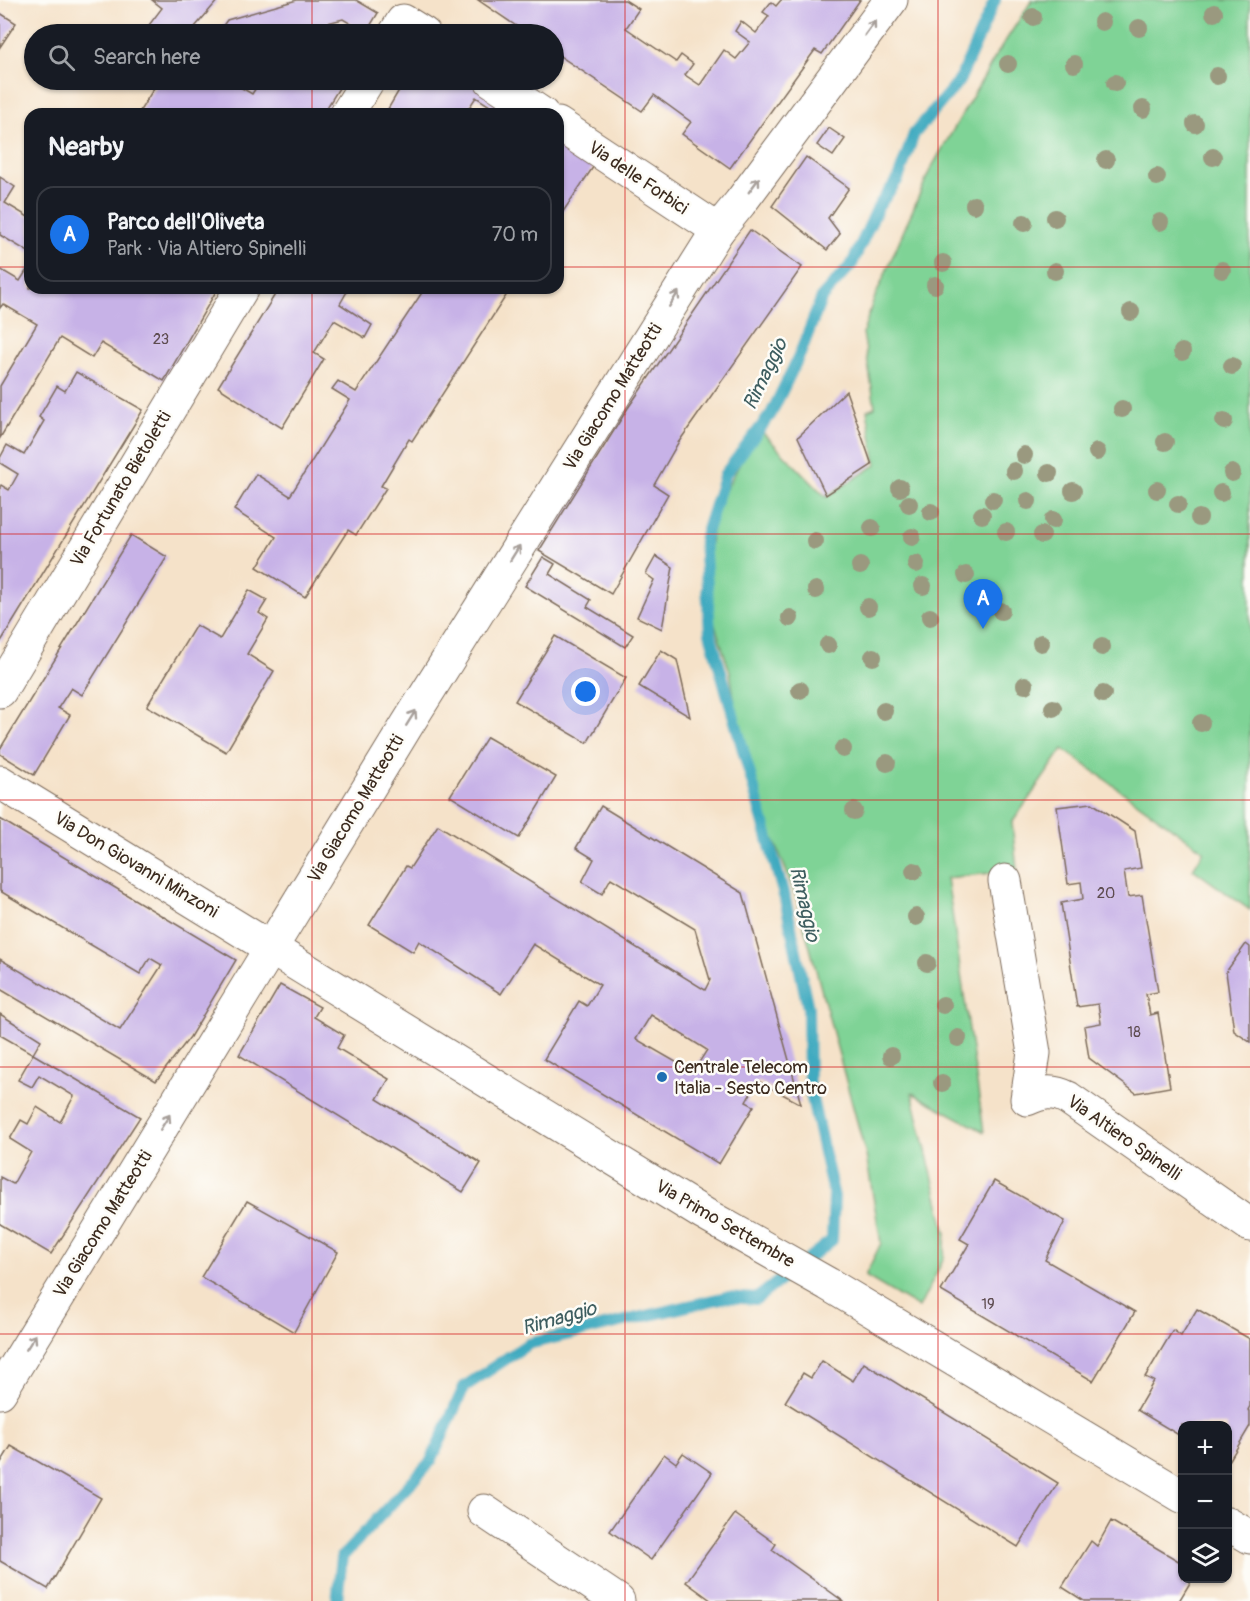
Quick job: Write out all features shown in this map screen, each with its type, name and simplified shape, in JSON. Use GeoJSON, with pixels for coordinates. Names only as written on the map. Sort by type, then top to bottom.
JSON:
{"type":"FeatureCollection","features":[{"type":"Feature","properties":{"kind":"street","name":"Via Giacomo Matteotti"},"geometry":{"type":"LineString","coordinates":[[0,1392],[407,725],[718,230],[741,203],[891,0]]}},
{"type":"Feature","properties":{"kind":"street"},"geometry":{"type":"LineString","coordinates":[[351,108],[362,90]]}},
{"type":"Feature","properties":{"kind":"street"},"geometry":{"type":"LineString","coordinates":[[506,90],[533,108]]}},
{"type":"Feature","properties":{"kind":"street","name":"Via delle Forbici"},"geometry":{"type":"LineString","coordinates":[[564,128],[718,230]]}},
{"type":"Feature","properties":{"kind":"street","name":"Via Fortunato Bietoletti"},"geometry":{"type":"LineString","coordinates":[[0,691],[238,294]]}},
{"type":"Feature","properties":{"kind":"street","name":"Via Don Giovanni Minzoni"},"geometry":{"type":"LineString","coordinates":[[0,782],[271,948]]}},
{"type":"Feature","properties":{"kind":"street","name":"Via Altiero Spinelli"},"geometry":{"type":"LineString","coordinates":[[1005,881],[1034,1053],[1027,1099],[1042,1092],[1056,1092],[1068,1098],[1250,1225]]}},
{"type":"Feature","properties":{"kind":"street","name":"Via Primo Settembre"},"geometry":{"type":"LineString","coordinates":[[271,948],[704,1214],[828,1284],[853,1302],[1178,1494]]}},
{"type":"Feature","properties":{"kind":"street"},"geometry":{"type":"LineString","coordinates":[[484,1511],[618,1601]]}},
{"type":"Feature","properties":{"kind":"street"},"geometry":{"type":"LineString","coordinates":[[1232,1527],[1250,1537]]}},
{"type":"Feature","properties":{"kind":"green space"},"geometry":{"type":"Polygon","coordinates":[[[1032,0],[1250,0],[1250,910],[1193,869],[1204,851],[1063,749],[1012,823],[1017,870],[947,878],[984,1132],[912,1093],[946,1233],[944,1258],[919,1308],[865,1276],[881,1243],[866,1155],[796,896],[744,763],[730,672],[702,585],[717,505],[759,429],[826,497],[876,465],[867,410],[875,407],[863,333],[872,304],[930,170],[997,54],[1032,0]]]}},
{"type":"Feature","properties":{"kind":"building"},"geometry":{"type":"Polygon","coordinates":[[[152,0],[218,0],[198,24],[150,24],[162,8],[152,0]]]}},
{"type":"Feature","properties":{"kind":"building"},"geometry":{"type":"Polygon","coordinates":[[[297,0],[356,0],[378,13],[371,24],[351,24],[343,19],[323,24],[224,24],[227,20],[297,0]]]}},
{"type":"Feature","properties":{"kind":"building"},"geometry":{"type":"Polygon","coordinates":[[[478,0],[625,0],[639,9],[626,28],[676,62],[681,55],[693,64],[685,75],[700,85],[724,50],[736,59],[750,42],[735,31],[741,21],[756,33],[769,16],[763,12],[771,2],[776,6],[781,0],[860,0],[822,54],[815,50],[730,168],[682,134],[691,122],[654,95],[642,111],[564,59],[564,24],[513,24],[478,0]]]}},
{"type":"Feature","properties":{"kind":"building"},"geometry":{"type":"Polygon","coordinates":[[[0,13],[16,23],[0,47],[0,13]]]}},
{"type":"Feature","properties":{"kind":"building"},"geometry":{"type":"Polygon","coordinates":[[[153,90],[245,90],[252,94],[255,90],[338,90],[327,108],[142,108],[153,90]]]}},
{"type":"Feature","properties":{"kind":"building"},"geometry":{"type":"Polygon","coordinates":[[[399,90],[491,90],[519,108],[493,108],[476,97],[469,108],[389,108],[399,90]]]}},
{"type":"Feature","properties":{"kind":"building"},"geometry":{"type":"Polygon","coordinates":[[[829,128],[845,139],[833,156],[817,145],[829,128]]]}},
{"type":"Feature","properties":{"kind":"building"},"geometry":{"type":"Polygon","coordinates":[[[564,138],[598,160],[564,210],[564,138]]]}},
{"type":"Feature","properties":{"kind":"building"},"geometry":{"type":"Polygon","coordinates":[[[806,157],[849,188],[828,218],[840,234],[827,250],[772,206],[806,157]]]}},
{"type":"Feature","properties":{"kind":"building"},"geometry":{"type":"Polygon","coordinates":[[[0,177],[15,187],[5,203],[24,214],[24,249],[0,235],[0,177]]]}},
{"type":"Feature","properties":{"kind":"building"},"geometry":{"type":"Polygon","coordinates":[[[750,230],[802,267],[678,443],[654,485],[668,494],[611,594],[539,551],[628,408],[750,230]]]}},
{"type":"Feature","properties":{"kind":"building"},"geometry":{"type":"Polygon","coordinates":[[[0,269],[20,281],[24,275],[24,294],[215,294],[164,381],[101,343],[92,358],[60,338],[0,438],[0,386],[37,324],[3,304],[0,308],[0,269]]]}},
{"type":"Feature","properties":{"kind":"building"},"geometry":{"type":"Polygon","coordinates":[[[275,294],[346,294],[340,304],[372,325],[365,338],[334,320],[314,353],[324,359],[282,428],[218,387],[275,294]]]}},
{"type":"Feature","properties":{"kind":"building"},"geometry":{"type":"Polygon","coordinates":[[[421,294],[507,294],[412,441],[409,439],[381,486],[386,488],[356,535],[348,530],[305,597],[257,567],[276,537],[234,510],[256,474],[290,496],[350,400],[332,389],[338,381],[356,392],[421,294]]]}},
{"type":"Feature","properties":{"kind":"building"},"geometry":{"type":"Polygon","coordinates":[[[76,372],[143,410],[0,643],[0,487],[1,485],[9,490],[18,474],[0,463],[0,458],[7,445],[24,455],[44,421],[39,417],[57,386],[65,391],[76,372]]]}},
{"type":"Feature","properties":{"kind":"building"},"geometry":{"type":"Polygon","coordinates":[[[846,391],[872,465],[826,495],[798,437],[846,391]]]}},
{"type":"Feature","properties":{"kind":"building"},"geometry":{"type":"Polygon","coordinates":[[[131,535],[167,557],[82,695],[71,688],[58,708],[70,715],[34,775],[0,754],[0,749],[131,535]]]}},
{"type":"Feature","properties":{"kind":"building"},"geometry":{"type":"Polygon","coordinates":[[[656,556],[673,567],[662,629],[637,617],[654,580],[646,574],[656,556]]]}},
{"type":"Feature","properties":{"kind":"building"},"geometry":{"type":"Polygon","coordinates":[[[543,557],[555,564],[549,574],[591,600],[587,607],[633,635],[625,647],[525,586],[543,557]]]}},
{"type":"Feature","properties":{"kind":"building"},"geometry":{"type":"Polygon","coordinates":[[[249,590],[267,600],[259,613],[268,619],[247,654],[274,671],[226,752],[147,706],[196,625],[220,639],[249,590]]]}},
{"type":"Feature","properties":{"kind":"building"},"geometry":{"type":"Polygon","coordinates":[[[555,636],[626,678],[587,743],[515,701],[555,636]]]}},
{"type":"Feature","properties":{"kind":"building"},"geometry":{"type":"Polygon","coordinates":[[[661,650],[677,660],[690,717],[639,686],[661,650]]]}},
{"type":"Feature","properties":{"kind":"building"},"geometry":{"type":"Polygon","coordinates":[[[487,737],[556,777],[519,838],[450,796],[487,737]]]}},
{"type":"Feature","properties":{"kind":"building"},"geometry":{"type":"Polygon","coordinates":[[[1092,803],[1135,831],[1141,868],[1124,871],[1128,897],[1142,895],[1158,992],[1146,994],[1150,1015],[1158,1013],[1170,1087],[1136,1093],[1089,1058],[1084,1026],[1101,1023],[1098,1004],[1077,1007],[1061,903],[1083,899],[1081,882],[1068,884],[1057,807],[1092,803]]]}},
{"type":"Feature","properties":{"kind":"building"},"geometry":{"type":"Polygon","coordinates":[[[601,806],[743,893],[801,1104],[758,1081],[746,1102],[754,1106],[719,1164],[544,1059],[579,1001],[587,1006],[600,985],[533,944],[501,994],[419,941],[413,952],[369,925],[406,866],[410,868],[438,825],[705,990],[710,980],[695,929],[611,878],[602,894],[582,882],[594,859],[576,848],[601,806]],[[651,1015],[636,1039],[693,1072],[707,1050],[651,1015]]]}},
{"type":"Feature","properties":{"kind":"building"},"geometry":{"type":"Polygon","coordinates":[[[0,819],[236,960],[190,1037],[156,1081],[0,989],[0,959],[120,1030],[162,965],[150,958],[140,974],[0,891],[0,819]]]}},
{"type":"Feature","properties":{"kind":"building"},"geometry":{"type":"Polygon","coordinates":[[[1246,944],[1250,947],[1250,1042],[1234,1031],[1226,972],[1246,944]]]}},
{"type":"Feature","properties":{"kind":"building"},"geometry":{"type":"Polygon","coordinates":[[[280,985],[320,1007],[314,1017],[344,1035],[337,1048],[389,1079],[377,1099],[481,1163],[463,1192],[239,1055],[280,985]]]}},
{"type":"Feature","properties":{"kind":"building"},"geometry":{"type":"Polygon","coordinates":[[[0,1014],[41,1040],[33,1054],[0,1035],[0,1014]]]}},
{"type":"Feature","properties":{"kind":"building"},"geometry":{"type":"Polygon","coordinates":[[[33,1054],[140,1117],[51,1254],[0,1224],[0,1177],[13,1184],[31,1152],[10,1139],[21,1120],[28,1124],[37,1107],[60,1122],[74,1096],[39,1075],[32,1087],[18,1080],[33,1054]]]}},
{"type":"Feature","properties":{"kind":"building"},"geometry":{"type":"Polygon","coordinates":[[[994,1181],[1065,1221],[1045,1260],[1135,1312],[1093,1381],[941,1291],[969,1244],[960,1239],[994,1181]]]}},
{"type":"Feature","properties":{"kind":"building"},"geometry":{"type":"Polygon","coordinates":[[[247,1201],[338,1252],[294,1332],[201,1277],[247,1201]]]}},
{"type":"Feature","properties":{"kind":"building"},"geometry":{"type":"Polygon","coordinates":[[[1197,1309],[1250,1339],[1250,1406],[1248,1410],[1250,1411],[1250,1426],[1232,1456],[1232,1421],[1178,1421],[1178,1435],[1137,1410],[1154,1381],[1145,1377],[1173,1330],[1181,1336],[1197,1309]]]}},
{"type":"Feature","properties":{"kind":"building"},"geometry":{"type":"Polygon","coordinates":[[[822,1361],[853,1381],[864,1363],[1058,1483],[1018,1547],[785,1402],[803,1373],[811,1378],[822,1361]]]}},
{"type":"Feature","properties":{"kind":"building"},"geometry":{"type":"Polygon","coordinates":[[[11,1446],[101,1498],[48,1589],[0,1561],[0,1464],[11,1446]]]}},
{"type":"Feature","properties":{"kind":"building"},"geometry":{"type":"Polygon","coordinates":[[[683,1453],[712,1473],[651,1560],[610,1531],[664,1454],[676,1463],[683,1453]]]}},
{"type":"Feature","properties":{"kind":"building"},"geometry":{"type":"Polygon","coordinates":[[[735,1514],[776,1544],[772,1550],[843,1601],[712,1601],[686,1582],[735,1514]]]}},
{"type":"Feature","properties":{"kind":"building"},"geometry":{"type":"Polygon","coordinates":[[[1111,1521],[1178,1561],[1178,1583],[1190,1583],[1179,1601],[1084,1601],[1062,1587],[1091,1541],[1097,1546],[1111,1521]]]}},
{"type":"Feature","properties":{"kind":"waterway","name":"Rimaggio"},"geometry":{"type":"LineString","coordinates":[[337,1601],[342,1557],[431,1461],[464,1387],[528,1344],[726,1297],[756,1299],[832,1240],[834,1197],[809,1085],[808,1008],[785,899],[710,633],[704,539],[725,474],[771,414],[800,354],[822,297],[852,264],[878,207],[898,179],[914,134],[959,81],[995,0]]}},
{"type":"Feature","properties":{"kind":"place","name":"Parco dell'Oliveta"},"geometry":{"type":"Point","coordinates":[983,629]}},
{"type":"Feature","properties":{"kind":"place","name":"Centrale Telecom Italia - Sesto Centro"},"geometry":{"type":"Point","coordinates":[662,1077]}}]}
